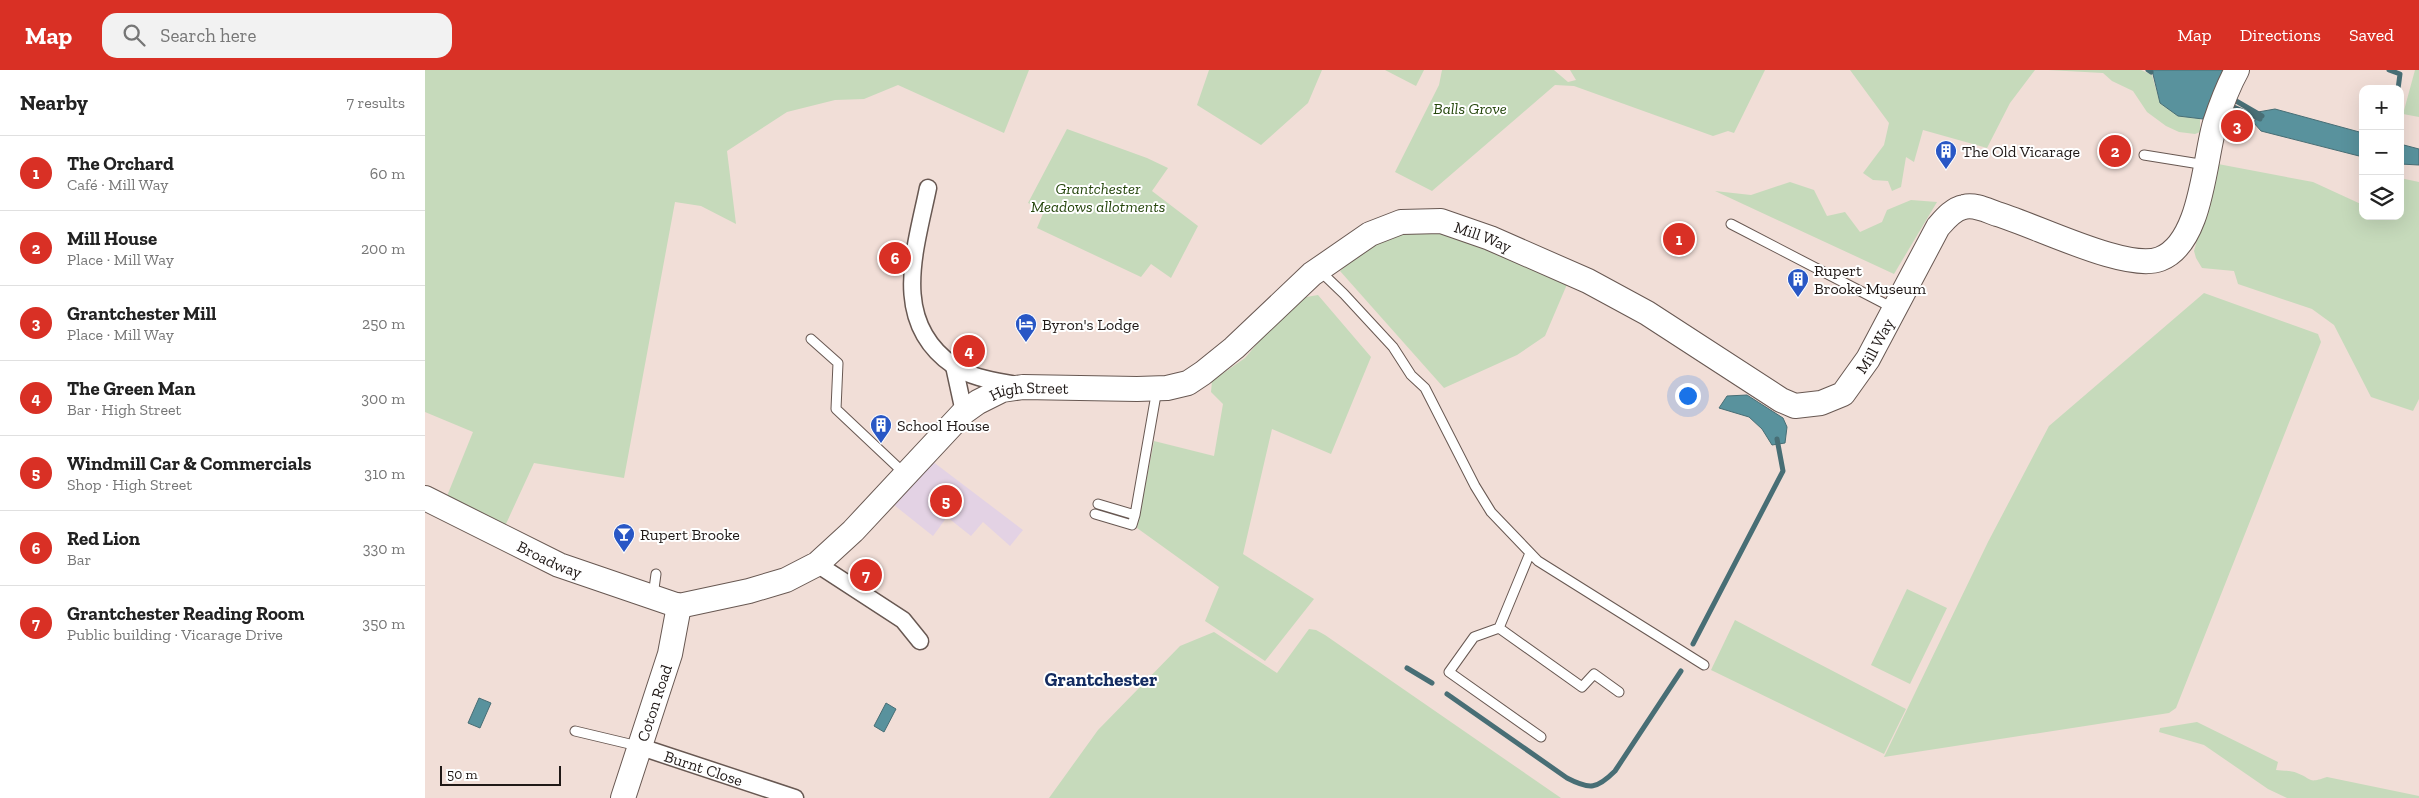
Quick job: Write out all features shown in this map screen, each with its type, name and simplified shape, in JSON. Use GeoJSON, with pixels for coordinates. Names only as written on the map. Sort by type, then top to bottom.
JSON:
{"type":"FeatureCollection","features":[{"type":"Feature","properties":{"kind":"street","name":"Mill Way"},"geometry":{"type":"LineString","coordinates":[[1370,234],[1401,222],[1441,221],[1490,238],[1587,281],[1647,312],[1773,395],[1795,406],[1821,403],[1843,394],[1868,359],[1893,308],[1938,228],[1951,213],[1964,207],[1972,206],[2016,220],[2122,260],[2141,262],[2159,259],[2172,252],[2186,235],[2206,165],[2215,123],[2235,74]]}},
{"type":"Feature","properties":{"kind":"street"},"geometry":{"type":"LineString","coordinates":[[928,188],[916,250],[911,300],[925,339],[954,366],[984,378],[1023,387]]}},
{"type":"Feature","properties":{"kind":"street","name":"High Street"},"geometry":{"type":"LineString","coordinates":[[679,606],[749,591],[786,580],[817,564],[853,531],[964,412],[978,402],[1002,390],[1023,387],[1157,388],[1188,383],[1203,373],[1319,270],[1370,234]]}},
{"type":"Feature","properties":{"kind":"street"},"geometry":{"type":"LineString","coordinates":[[954,366],[964,412]]}},
{"type":"Feature","properties":{"kind":"street","name":"Broadway"},"geometry":{"type":"LineString","coordinates":[[425,498],[559,565],[679,606]]}},
{"type":"Feature","properties":{"kind":"street"},"geometry":{"type":"LineString","coordinates":[[817,564],[903,620],[920,641]]}},
{"type":"Feature","properties":{"kind":"street","name":"Coton Road"},"geometry":{"type":"LineString","coordinates":[[623,798],[670,654],[679,606]]}},
{"type":"Feature","properties":{"kind":"street","name":"Burnt Close"},"geometry":{"type":"LineString","coordinates":[[641,747],[795,798]]}},
{"type":"Feature","properties":{"kind":"lane"},"geometry":{"type":"LineString","coordinates":[[2144,155],[2206,165]]}},
{"type":"Feature","properties":{"kind":"lane"},"geometry":{"type":"LineString","coordinates":[[1731,224],[1893,308]]}},
{"type":"Feature","properties":{"kind":"lane"},"geometry":{"type":"LineString","coordinates":[[1319,270],[1393,347],[1411,375],[1425,388],[1487,505],[1530,553],[1620,614],[1704,665]]}},
{"type":"Feature","properties":{"kind":"lane"},"geometry":{"type":"LineString","coordinates":[[811,339],[838,363],[836,409],[906,475]]}},
{"type":"Feature","properties":{"kind":"lane"},"geometry":{"type":"LineString","coordinates":[[1095,514],[1132,525],[1157,388]]}},
{"type":"Feature","properties":{"kind":"lane"},"geometry":{"type":"LineString","coordinates":[[1098,504],[1135,515]]}},
{"type":"Feature","properties":{"kind":"lane"},"geometry":{"type":"LineString","coordinates":[[1530,553],[1499,628],[1474,637],[1449,672],[1541,737]]}},
{"type":"Feature","properties":{"kind":"lane"},"geometry":{"type":"LineString","coordinates":[[653,598],[656,574]]}},
{"type":"Feature","properties":{"kind":"lane"},"geometry":{"type":"LineString","coordinates":[[1499,628],[1582,687],[1594,674],[1619,692]]}},
{"type":"Feature","properties":{"kind":"lane"},"geometry":{"type":"LineString","coordinates":[[575,731],[641,747]]}},
{"type":"Feature","properties":{"kind":"shaded area"},"geometry":{"type":"Polygon","coordinates":[[[932,461],[1023,530],[1010,546],[983,522],[971,536],[947,517],[933,536],[894,505],[932,461]]]}},
{"type":"Feature","properties":{"kind":"green space"},"geometry":{"type":"Polygon","coordinates":[[[425,70],[1029,70],[1004,133],[898,85],[864,99],[835,100],[787,112],[727,151],[736,224],[701,206],[675,202],[624,478],[534,463],[505,526],[447,496],[473,432],[425,412],[425,70]]]}},
{"type":"Feature","properties":{"kind":"green space"},"geometry":{"type":"Polygon","coordinates":[[[1209,70],[1322,70],[1308,103],[1261,145],[1197,105],[1209,70]]]}},
{"type":"Feature","properties":{"kind":"green space"},"geometry":{"type":"Polygon","coordinates":[[[1385,70],[1424,70],[1416,86],[1385,70]]]}},
{"type":"Feature","properties":{"kind":"green space","name":"Balls Grove"},"geometry":{"type":"Polygon","coordinates":[[[1442,70],[1554,70],[1568,82],[1576,80],[1570,70],[1765,70],[1734,133],[1728,131],[1713,136],[1574,86],[1555,85],[1432,191],[1395,172],[1439,85],[1442,70]]]}},
{"type":"Feature","properties":{"kind":"green space"},"geometry":{"type":"Polygon","coordinates":[[[1850,70],[2035,70],[2010,103],[1987,148],[1923,130],[1914,162],[1906,157],[1901,187],[1892,191],[1888,181],[1873,180],[1863,173],[1884,145],[1889,123],[1850,70]]]}},
{"type":"Feature","properties":{"kind":"green space"},"geometry":{"type":"Polygon","coordinates":[[[2048,70],[2141,70],[2152,75],[2160,103],[2178,116],[2200,118],[2200,132],[2195,134],[2179,132],[2166,126],[2147,112],[2133,91],[2112,81],[2103,73],[2048,70]]]}},
{"type":"Feature","properties":{"kind":"green space"},"geometry":{"type":"Polygon","coordinates":[[[2415,70],[2419,70],[2419,117],[2404,114],[2415,70]]]}},
{"type":"Feature","properties":{"kind":"green space","name":"Grantchester Meadows allotments"},"geometry":{"type":"Polygon","coordinates":[[[1067,129],[1147,158],[1168,168],[1152,191],[1198,226],[1171,278],[1151,264],[1141,277],[1037,228],[1045,209],[1028,203],[1067,129]]]}},
{"type":"Feature","properties":{"kind":"green space"},"geometry":{"type":"Polygon","coordinates":[[[2218,164],[2313,182],[2359,203],[2359,220],[2404,220],[2404,179],[2419,182],[2419,399],[2413,411],[2371,397],[2334,325],[2312,309],[2238,284],[2234,271],[2202,268],[2194,251],[2218,164]]]}},
{"type":"Feature","properties":{"kind":"green space"},"geometry":{"type":"Polygon","coordinates":[[[1790,182],[1814,190],[1827,216],[1845,212],[1860,232],[1882,222],[1887,210],[1911,200],[1937,202],[1894,274],[1715,191],[1751,195],[1790,182]]]}},
{"type":"Feature","properties":{"kind":"green space"},"geometry":{"type":"Polygon","coordinates":[[[1417,225],[1451,230],[1568,282],[1545,336],[1517,355],[1444,388],[1340,271],[1368,247],[1417,225]]]}},
{"type":"Feature","properties":{"kind":"green space"},"geometry":{"type":"Polygon","coordinates":[[[2204,293],[2318,334],[2321,342],[2176,708],[2169,713],[1884,757],[1988,542],[2049,426],[2204,293]]]}},
{"type":"Feature","properties":{"kind":"green space"},"geometry":{"type":"Polygon","coordinates":[[[1318,295],[1371,357],[1331,454],[1272,429],[1243,554],[1314,599],[1265,661],[1205,621],[1219,587],[1137,528],[1154,441],[1214,456],[1223,404],[1211,392],[1212,381],[1245,358],[1295,299],[1318,295]]]}},
{"type":"Feature","properties":{"kind":"green space"},"geometry":{"type":"Polygon","coordinates":[[[1907,589],[1947,608],[1910,684],[1871,665],[1907,589]]]}},
{"type":"Feature","properties":{"kind":"green space"},"geometry":{"type":"Polygon","coordinates":[[[1735,620],[1906,709],[1884,754],[1711,670],[1735,620]]]}},
{"type":"Feature","properties":{"kind":"green space"},"geometry":{"type":"Polygon","coordinates":[[[1309,629],[1316,630],[1325,635],[1561,798],[1049,798],[1098,730],[1180,646],[1214,632],[1277,673],[1309,629]]]}},
{"type":"Feature","properties":{"kind":"green space"},"geometry":{"type":"Polygon","coordinates":[[[2197,722],[2278,762],[2276,770],[2295,772],[2311,780],[2327,777],[2419,796],[2419,798],[2287,798],[2268,789],[2204,745],[2159,732],[2160,728],[2197,722]]]}},
{"type":"Feature","properties":{"kind":"water"},"geometry":{"type":"Polygon","coordinates":[[[2152,70],[2222,70],[2223,73],[2203,119],[2178,116],[2160,103],[2152,70]]]}},
{"type":"Feature","properties":{"kind":"water"},"geometry":{"type":"Polygon","coordinates":[[[2275,109],[2359,132],[2359,156],[2261,131],[2254,123],[2258,112],[2275,109]]]}},
{"type":"Feature","properties":{"kind":"water"},"geometry":{"type":"Polygon","coordinates":[[[2404,145],[2419,149],[2419,165],[2404,164],[2404,145]]]}},
{"type":"Feature","properties":{"kind":"water"},"geometry":{"type":"Polygon","coordinates":[[[1747,395],[1783,418],[1787,427],[1785,443],[1772,445],[1762,429],[1749,417],[1719,408],[1727,396],[1747,395]]]}},
{"type":"Feature","properties":{"kind":"water"},"geometry":{"type":"Polygon","coordinates":[[[479,698],[491,703],[480,728],[468,723],[479,698]]]}},
{"type":"Feature","properties":{"kind":"water"},"geometry":{"type":"Polygon","coordinates":[[[886,703],[896,709],[884,732],[874,726],[886,703]]]}},
{"type":"Feature","properties":{"kind":"waterway"},"geometry":{"type":"LineString","coordinates":[[2389,70],[2400,74],[2399,85]]}},
{"type":"Feature","properties":{"kind":"waterway"},"geometry":{"type":"LineString","coordinates":[[2231,98],[2262,116]]}},
{"type":"Feature","properties":{"kind":"waterway"},"geometry":{"type":"LineString","coordinates":[[2227,104],[2260,119]]}},
{"type":"Feature","properties":{"kind":"waterway"},"geometry":{"type":"LineString","coordinates":[[1693,644],[1783,471],[1777,439]]}},
{"type":"Feature","properties":{"kind":"waterway"},"geometry":{"type":"LineString","coordinates":[[1407,668],[1432,683]]}},
{"type":"Feature","properties":{"kind":"waterway"},"geometry":{"type":"LineString","coordinates":[[1447,694],[1567,778],[1593,786],[1603,781],[1615,771],[1681,671]]}},
{"type":"Feature","properties":{"kind":"place","name":"Grantchester Mill"},"geometry":{"type":"Point","coordinates":[2237,126]}},
{"type":"Feature","properties":{"kind":"place","name":"Mill House"},"geometry":{"type":"Point","coordinates":[2115,151]}},
{"type":"Feature","properties":{"kind":"place","name":"The Old Vicarage"},"geometry":{"type":"Point","coordinates":[1946,170]}},
{"type":"Feature","properties":{"kind":"place","name":"The Orchard"},"geometry":{"type":"Point","coordinates":[1679,239]}},
{"type":"Feature","properties":{"kind":"place","name":"Red Lion"},"geometry":{"type":"Point","coordinates":[895,258]}},
{"type":"Feature","properties":{"kind":"place","name":"Rupert Brooke Museum"},"geometry":{"type":"Point","coordinates":[1798,298]}},
{"type":"Feature","properties":{"kind":"place","name":"Byron's Lodge"},"geometry":{"type":"Point","coordinates":[1026,343]}},
{"type":"Feature","properties":{"kind":"place","name":"The Green Man"},"geometry":{"type":"Point","coordinates":[969,351]}},
{"type":"Feature","properties":{"kind":"place","name":"School House"},"geometry":{"type":"Point","coordinates":[881,444]}},
{"type":"Feature","properties":{"kind":"place","name":"Windmill Car & Commercials"},"geometry":{"type":"Point","coordinates":[946,501]}},
{"type":"Feature","properties":{"kind":"place","name":"Rupert Brooke"},"geometry":{"type":"Point","coordinates":[624,553]}},
{"type":"Feature","properties":{"kind":"place","name":"Grantchester Reading Room"},"geometry":{"type":"Point","coordinates":[866,575]}},
{"type":"Feature","properties":{"kind":"district","name":"Grantchester"},"geometry":{"type":"Point","coordinates":[1101,679]}}]}
